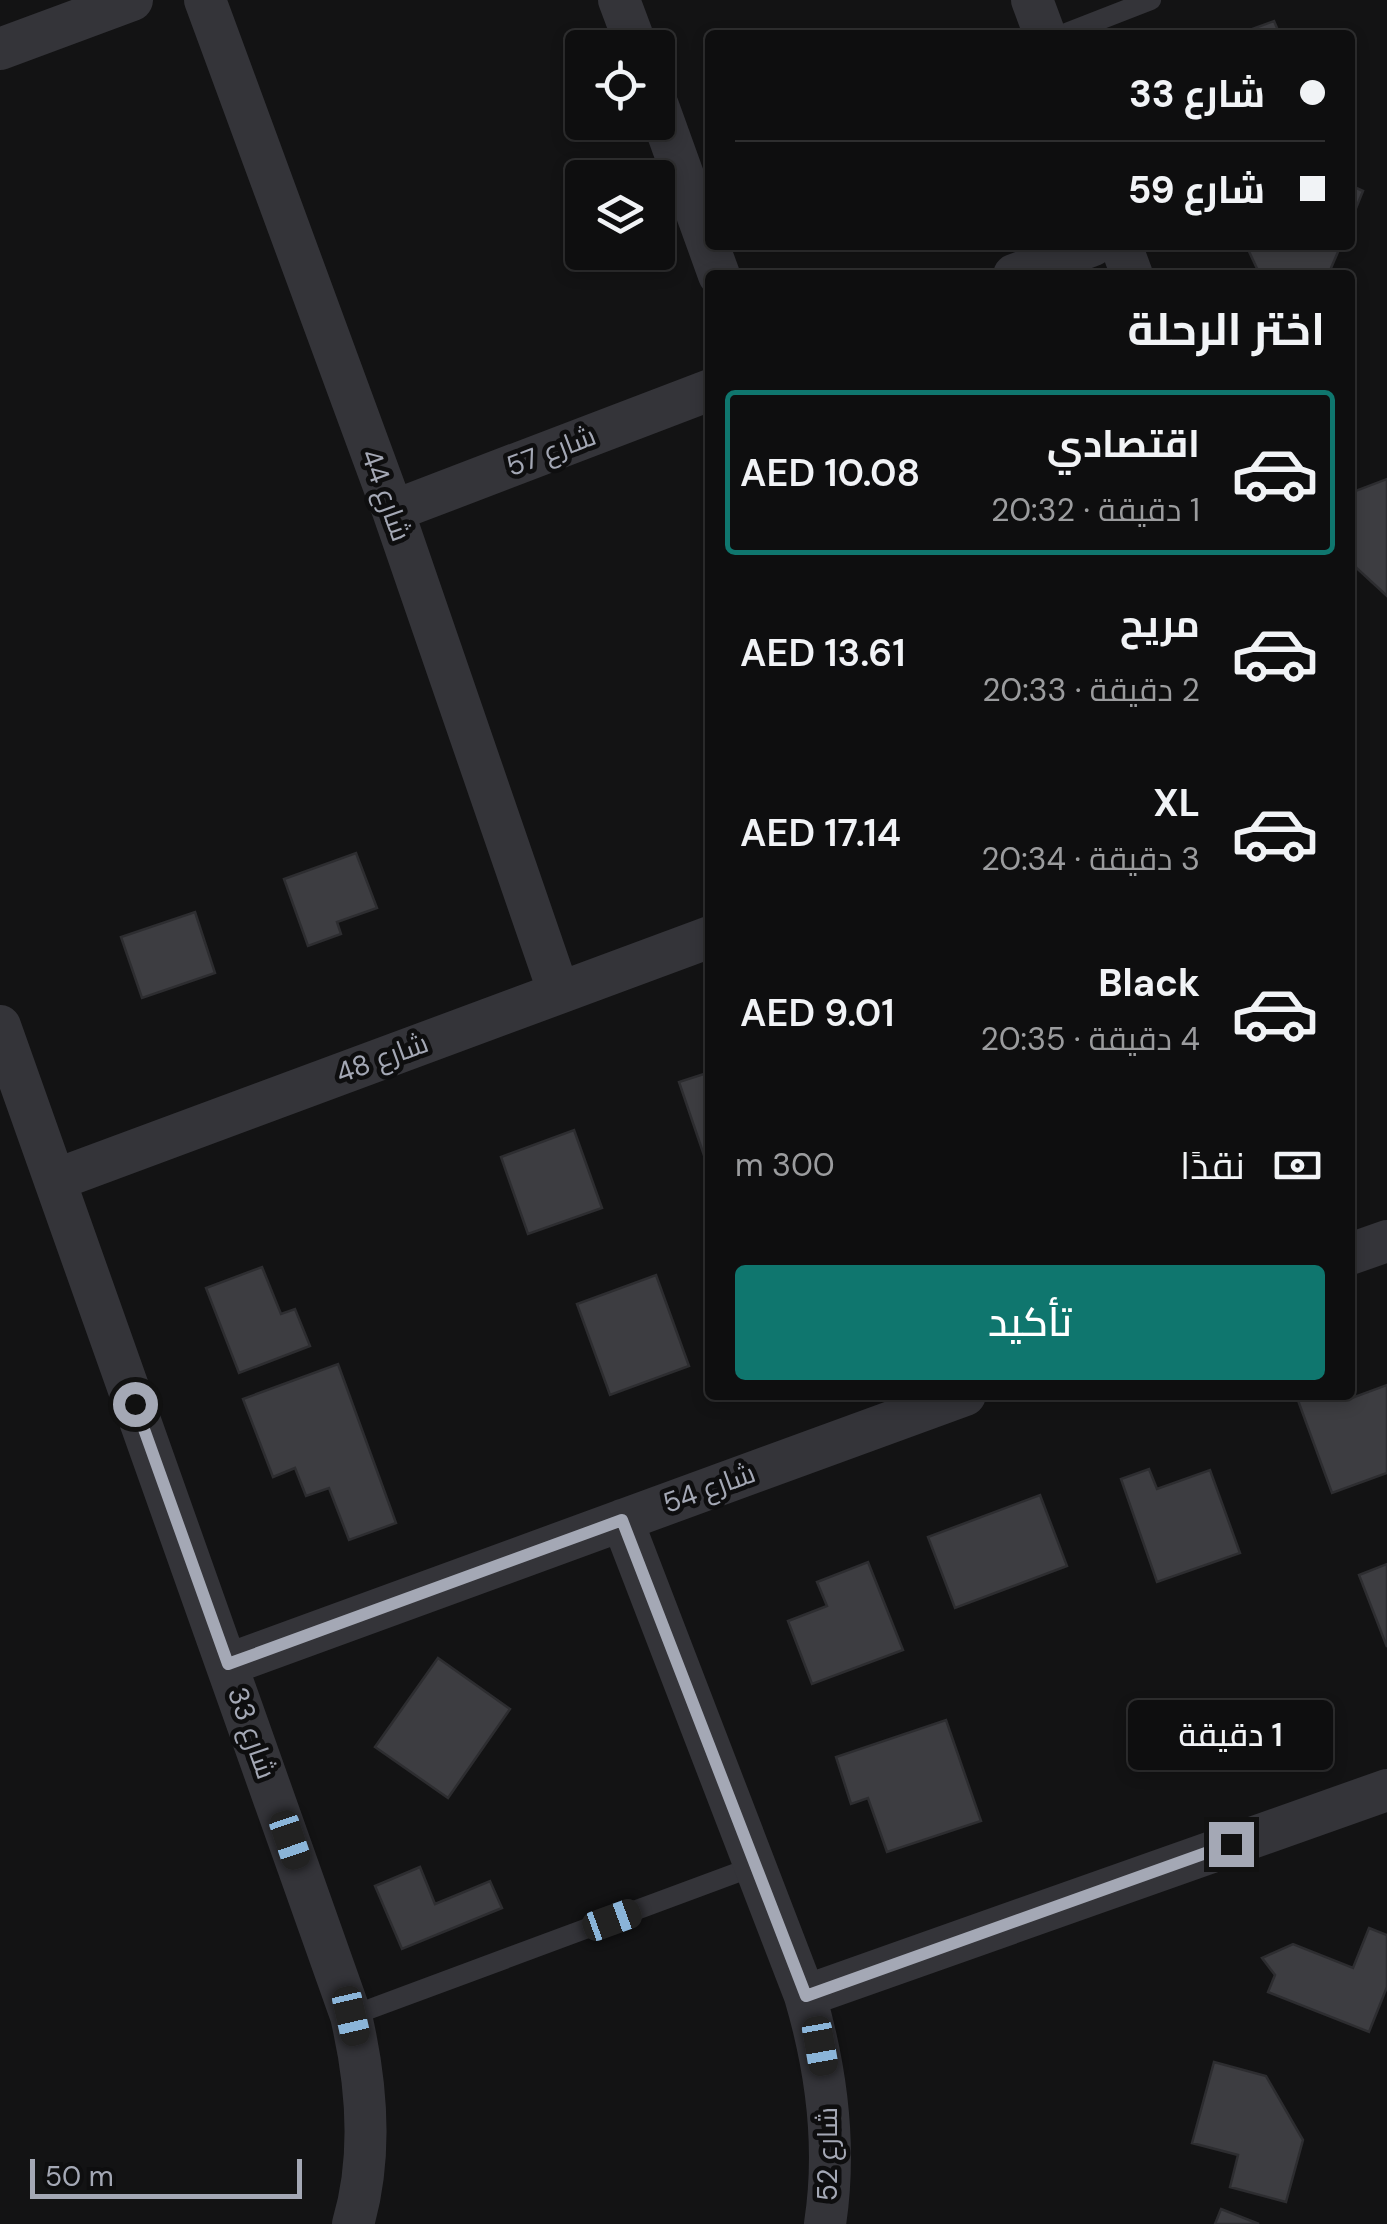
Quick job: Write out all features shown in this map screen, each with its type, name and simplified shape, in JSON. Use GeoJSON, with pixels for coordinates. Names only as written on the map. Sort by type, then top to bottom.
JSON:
{"type":"FeatureCollection","features":[{"type":"Feature","properties":{"kind":"street"},"geometry":{"type":"LineString","coordinates":[[0,49],[132,0]]}},
{"type":"Feature","properties":{"kind":"street","name":"شارع 44"},"geometry":{"type":"LineString","coordinates":[[205,0],[393,511],[560,992]]}},
{"type":"Feature","properties":{"kind":"street"},"geometry":{"type":"LineString","coordinates":[[620,0],[630,30]]}},
{"type":"Feature","properties":{"kind":"street"},"geometry":{"type":"LineString","coordinates":[[1032,0],[1043,30]]}},
{"type":"Feature","properties":{"kind":"street"},"geometry":{"type":"LineString","coordinates":[[670,140],[705,236]]}},
{"type":"Feature","properties":{"kind":"street"},"geometry":{"type":"LineString","coordinates":[[1027,270],[1080,250]]}},
{"type":"Feature","properties":{"kind":"street","name":"شارع 57"},"geometry":{"type":"LineString","coordinates":[[393,511],[705,392]]}},
{"type":"Feature","properties":{"kind":"street","name":"شارع 48"},"geometry":{"type":"LineString","coordinates":[[55,1180],[705,939]]}},
{"type":"Feature","properties":{"kind":"street","name":"شارع 33"},"geometry":{"type":"LineString","coordinates":[[0,1026],[351,2016],[366,2110],[362,2178],[353,2224]]}},
{"type":"Feature","properties":{"kind":"street"},"geometry":{"type":"LineString","coordinates":[[1355,1252],[1387,1241]]}},
{"type":"Feature","properties":{"kind":"street","name":"شارع 54"},"geometry":{"type":"LineString","coordinates":[[228,1664],[951,1400]]}},
{"type":"Feature","properties":{"kind":"street","name":"شارع 52"},"geometry":{"type":"LineString","coordinates":[[622,1520],[806,1996],[826,2083],[830,2166],[825,2224]]}},
{"type":"Feature","properties":{"kind":"street"},"geometry":{"type":"LineString","coordinates":[[806,1996],[1387,1790]]}},
{"type":"Feature","properties":{"kind":"lane"},"geometry":{"type":"LineString","coordinates":[[1074,30],[1151,0]]}},
{"type":"Feature","properties":{"kind":"lane"},"geometry":{"type":"LineString","coordinates":[[351,2016],[755,1866]]}},
{"type":"Feature","properties":{"kind":"building"},"geometry":{"type":"Polygon","coordinates":[[[1274,21],[1278,30],[1250,30],[1274,21]]]}},
{"type":"Feature","properties":{"kind":"building"},"geometry":{"type":"Polygon","coordinates":[[[1355,187],[1363,191],[1355,211],[1355,187]]]}},
{"type":"Feature","properties":{"kind":"building"},"geometry":{"type":"Polygon","coordinates":[[[1248,250],[1339,250],[1330,270],[1258,270],[1248,250]]]}},
{"type":"Feature","properties":{"kind":"building"},"geometry":{"type":"Polygon","coordinates":[[[1387,479],[1387,596],[1355,567],[1355,491],[1387,479]]]}},
{"type":"Feature","properties":{"kind":"building"},"geometry":{"type":"Polygon","coordinates":[[[356,853],[377,908],[337,922],[341,934],[308,946],[284,879],[356,853]]]}},
{"type":"Feature","properties":{"kind":"building"},"geometry":{"type":"Polygon","coordinates":[[[195,912],[215,973],[142,998],[121,937],[195,912]]]}},
{"type":"Feature","properties":{"kind":"building"},"geometry":{"type":"Polygon","coordinates":[[[705,1074],[705,1158],[679,1082],[705,1074]]]}},
{"type":"Feature","properties":{"kind":"building"},"geometry":{"type":"Polygon","coordinates":[[[574,1130],[602,1208],[528,1234],[501,1157],[574,1130]]]}},
{"type":"Feature","properties":{"kind":"building"},"geometry":{"type":"Polygon","coordinates":[[[262,1267],[281,1314],[295,1309],[310,1346],[239,1373],[206,1288],[262,1267]]]}},
{"type":"Feature","properties":{"kind":"building"},"geometry":{"type":"Polygon","coordinates":[[[656,1275],[689,1366],[610,1395],[577,1304],[656,1275]]]}},
{"type":"Feature","properties":{"kind":"building"},"geometry":{"type":"Polygon","coordinates":[[[338,1364],[396,1523],[349,1540],[329,1488],[306,1496],[295,1468],[273,1477],[243,1399],[338,1364]]]}},
{"type":"Feature","properties":{"kind":"building"},"geometry":{"type":"Polygon","coordinates":[[[1387,1385],[1387,1473],[1332,1493],[1298,1400],[1355,1400],[1387,1385]]]}},
{"type":"Feature","properties":{"kind":"building"},"geometry":{"type":"Polygon","coordinates":[[[1149,1469],[1157,1489],[1210,1470],[1240,1553],[1157,1582],[1121,1479],[1149,1469]]]}},
{"type":"Feature","properties":{"kind":"building"},"geometry":{"type":"Polygon","coordinates":[[[1040,1495],[1067,1566],[955,1608],[928,1537],[1040,1495]]]}},
{"type":"Feature","properties":{"kind":"building"},"geometry":{"type":"Polygon","coordinates":[[[868,1562],[903,1650],[812,1684],[788,1621],[827,1606],[817,1582],[868,1562]]]}},
{"type":"Feature","properties":{"kind":"building"},"geometry":{"type":"Polygon","coordinates":[[[1387,1564],[1387,1647],[1359,1575],[1387,1564]]]}},
{"type":"Feature","properties":{"kind":"building"},"geometry":{"type":"Polygon","coordinates":[[[438,1658],[510,1709],[448,1798],[375,1747],[438,1658]]]}},
{"type":"Feature","properties":{"kind":"building"},"geometry":{"type":"Polygon","coordinates":[[[946,1720],[981,1821],[887,1852],[868,1798],[851,1804],[836,1757],[946,1720]]]}},
{"type":"Feature","properties":{"kind":"building"},"geometry":{"type":"Polygon","coordinates":[[[420,1867],[435,1904],[490,1881],[502,1908],[402,1949],[375,1886],[420,1867]]]}},
{"type":"Feature","properties":{"kind":"building"},"geometry":{"type":"Polygon","coordinates":[[[1369,1928],[1387,1935],[1387,1987],[1369,2032],[1268,1992],[1275,1975],[1262,1958],[1293,1944],[1353,1968],[1369,1928]]]}},
{"type":"Feature","properties":{"kind":"building"},"geometry":{"type":"Polygon","coordinates":[[[1214,2062],[1266,2076],[1303,2140],[1286,2202],[1230,2187],[1238,2155],[1192,2143],[1214,2062]]]}},
{"type":"Feature","properties":{"kind":"building"},"geometry":{"type":"Polygon","coordinates":[[[1221,2209],[1259,2224],[1215,2224],[1221,2209]]]}},
{"type":"Feature","properties":{"kind":"route"},"geometry":{"type":"LineString","coordinates":[[135,1404],[228,1664],[622,1520],[806,1996],[1231,1844]]}}]}
